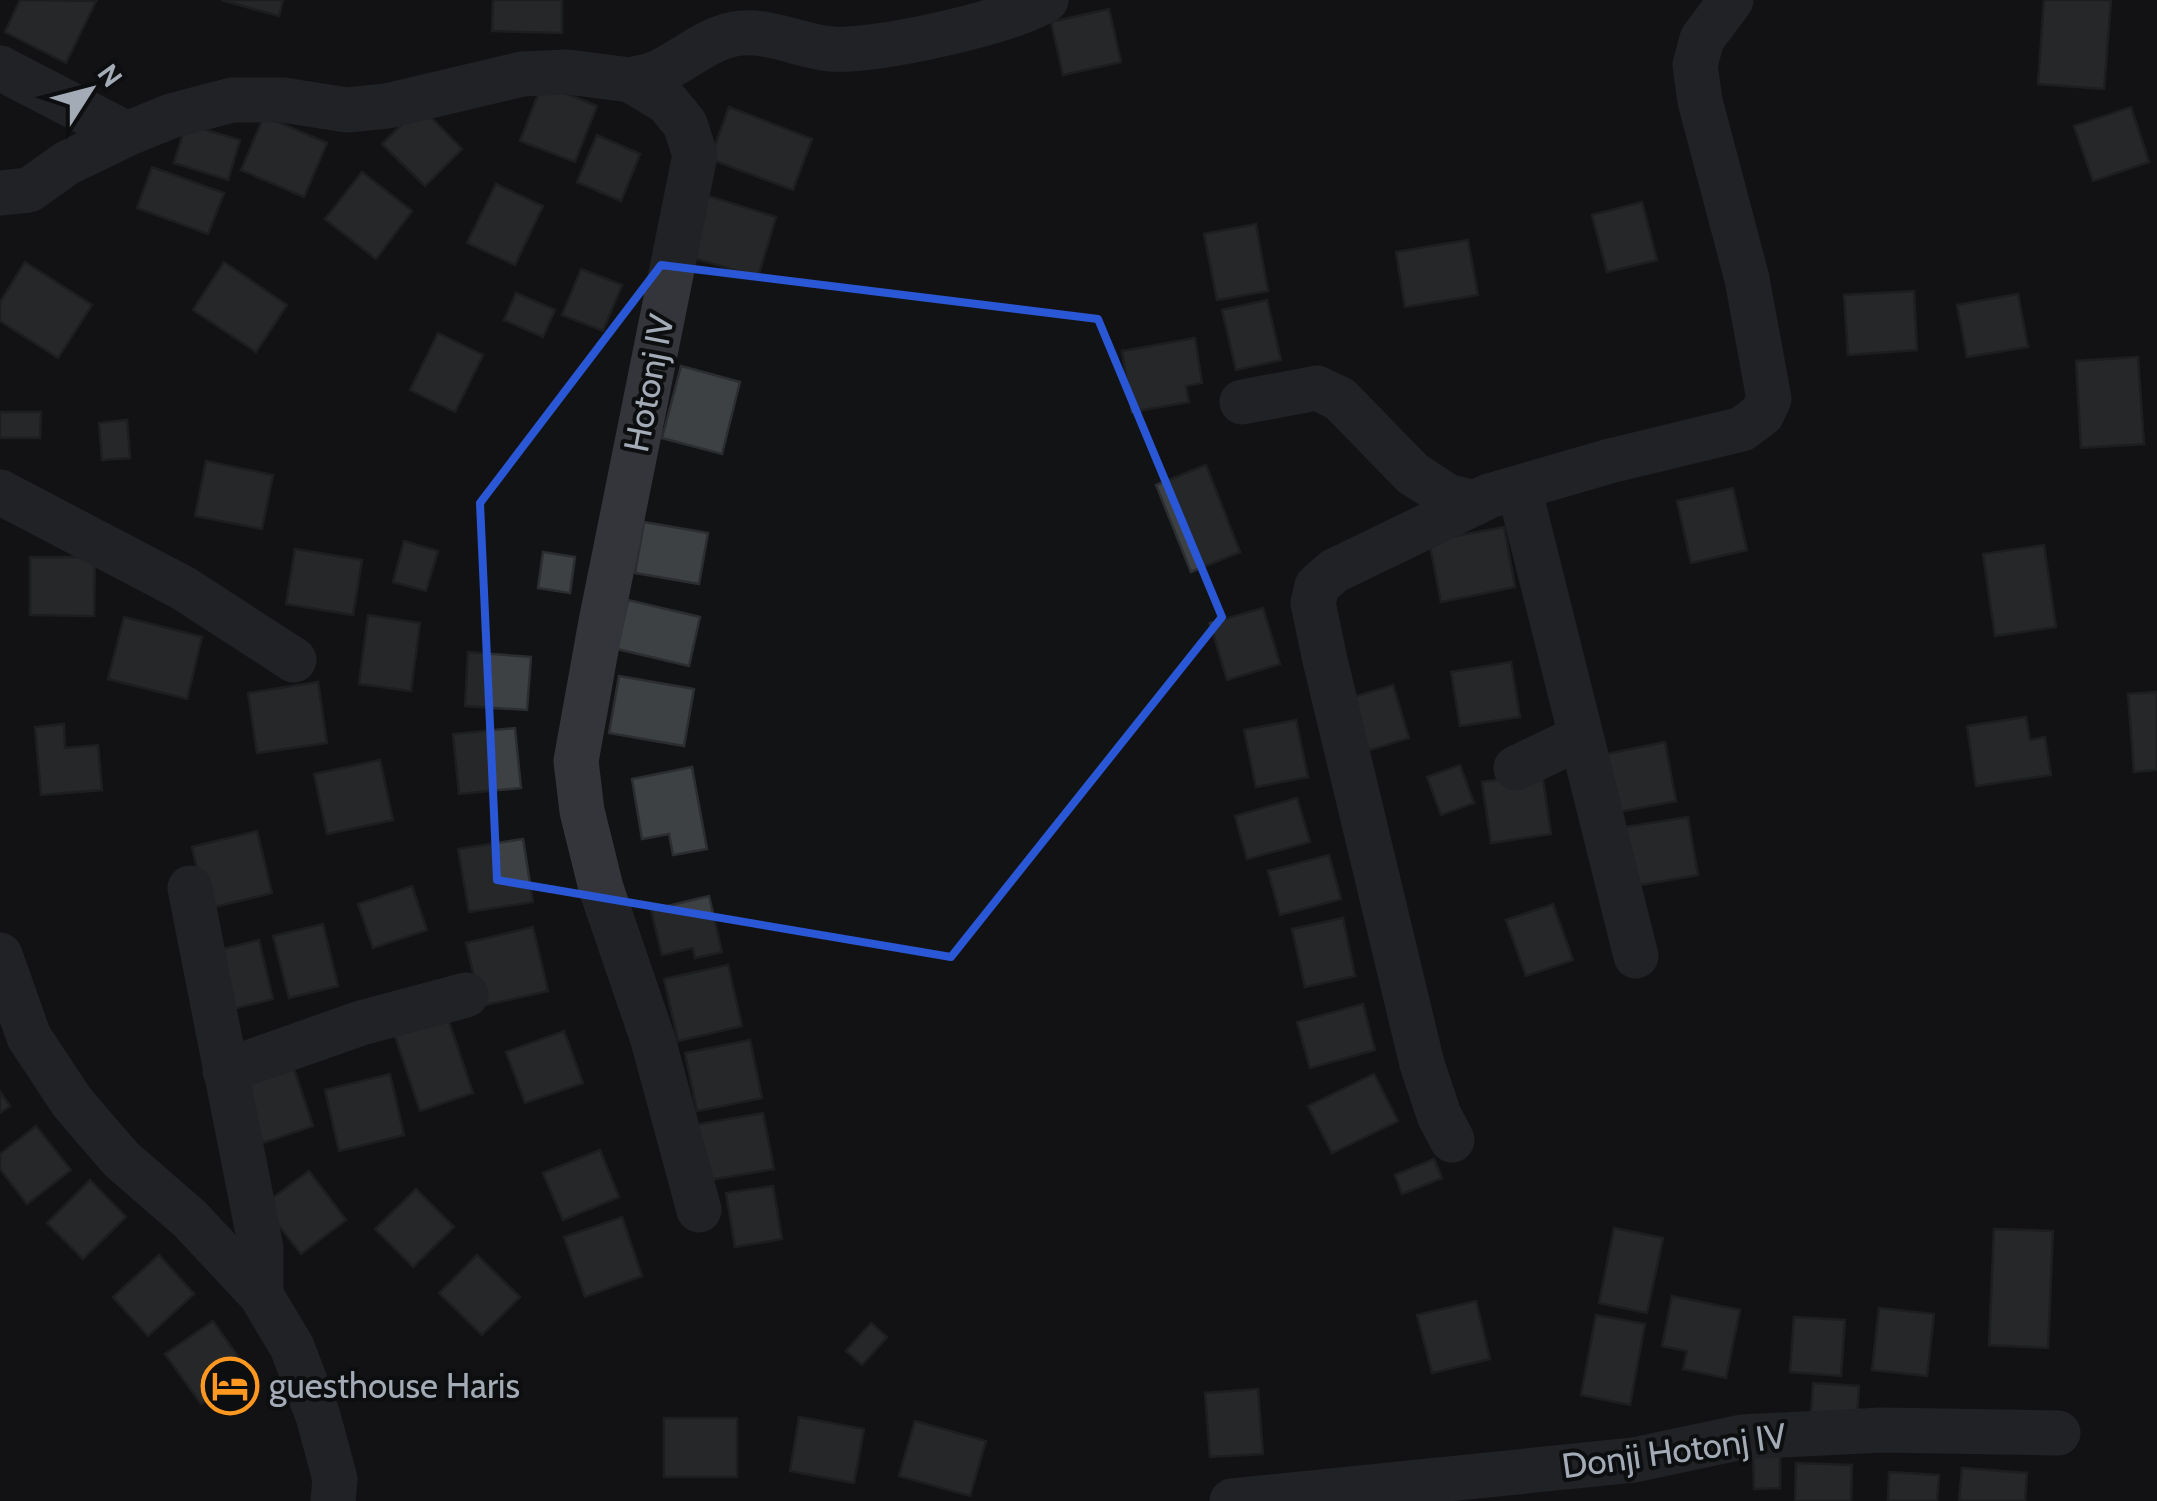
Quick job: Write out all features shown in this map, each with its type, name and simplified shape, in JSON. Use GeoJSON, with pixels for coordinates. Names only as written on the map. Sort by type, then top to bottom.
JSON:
{"type":"FeatureCollection","features":[{"type":"Feature","properties":{"kind":"street"},"geometry":{"type":"LineString","coordinates":[[630,80],[658,73],[704,45],[731,17],[758,33],[832,50],[900,42],[1004,18],[1046,0]]}},
{"type":"Feature","properties":{"kind":"street"},"geometry":{"type":"LineString","coordinates":[[1452,1140],[1422,1064],[1313,603],[1317,586],[1334,571],[1475,503],[1610,461],[1742,428],[1762,414],[1770,399],[1747,278],[1700,101],[1695,64],[1702,39],[1732,0]]}},
{"type":"Feature","properties":{"kind":"street"},"geometry":{"type":"LineString","coordinates":[[0,68],[128,134]]}},
{"type":"Feature","properties":{"kind":"street","name":"Hotonj IV"},"geometry":{"type":"LineString","coordinates":[[0,193],[28,190],[67,163],[170,116],[232,100],[284,100],[347,110],[387,106],[522,74],[568,72],[630,80],[667,102],[685,124],[696,155],[576,761],[582,811],[601,888],[653,1040],[699,1210]]}},
{"type":"Feature","properties":{"kind":"street"},"geometry":{"type":"LineString","coordinates":[[1242,402],[1317,388],[1340,398],[1413,474],[1447,496],[1475,503]]}},
{"type":"Feature","properties":{"kind":"street"},"geometry":{"type":"LineString","coordinates":[[1519,488],[1636,956]]}},
{"type":"Feature","properties":{"kind":"street"},"geometry":{"type":"LineString","coordinates":[[0,492],[183,588],[294,660]]}},
{"type":"Feature","properties":{"kind":"street"},"geometry":{"type":"LineString","coordinates":[[1516,768],[1581,737]]}},
{"type":"Feature","properties":{"kind":"street"},"geometry":{"type":"LineString","coordinates":[[190,888],[261,1248],[260,1295]]}},
{"type":"Feature","properties":{"kind":"street"},"geometry":{"type":"LineString","coordinates":[[0,955],[29,1036],[72,1102],[121,1160],[190,1219],[260,1295],[292,1347],[318,1416],[335,1479],[333,1501]]}},
{"type":"Feature","properties":{"kind":"street"},"geometry":{"type":"LineString","coordinates":[[226,1071],[361,1023],[466,995]]}},
{"type":"Feature","properties":{"kind":"street","name":"Donji Hotonj IV"},"geometry":{"type":"LineString","coordinates":[[1232,1501],[1634,1460],[1742,1436],[1882,1430],[2058,1433]]}},
{"type":"Feature","properties":{"kind":"highlighted area"},"geometry":{"type":"Polygon","coordinates":[[[661,265],[1098,319],[1222,617],[951,957],[497,880],[480,503],[661,265]]]}},
{"type":"Feature","properties":{"kind":"building"},"geometry":{"type":"Polygon","coordinates":[[[20,0],[96,1],[66,63],[5,32],[20,0]]]}},
{"type":"Feature","properties":{"kind":"building"},"geometry":{"type":"Polygon","coordinates":[[[221,0],[283,0],[279,16],[221,0]]]}},
{"type":"Feature","properties":{"kind":"building"},"geometry":{"type":"Polygon","coordinates":[[[493,0],[562,0],[562,33],[492,31],[493,0]]]}},
{"type":"Feature","properties":{"kind":"building"},"geometry":{"type":"Polygon","coordinates":[[[2044,0],[2111,0],[2104,89],[2038,84],[2044,0]]]}},
{"type":"Feature","properties":{"kind":"building"},"geometry":{"type":"Polygon","coordinates":[[[1109,9],[1121,62],[1063,75],[1051,22],[1109,9]]]}},
{"type":"Feature","properties":{"kind":"building"},"geometry":{"type":"Polygon","coordinates":[[[542,84],[597,106],[575,162],[520,141],[542,84]]]}},
{"type":"Feature","properties":{"kind":"building"},"geometry":{"type":"Polygon","coordinates":[[[420,106],[462,149],[425,186],[382,144],[420,106]]]}},
{"type":"Feature","properties":{"kind":"building"},"geometry":{"type":"Polygon","coordinates":[[[729,107],[812,139],[793,190],[710,159],[729,107]]]}},
{"type":"Feature","properties":{"kind":"building"},"geometry":{"type":"Polygon","coordinates":[[[2131,107],[2149,162],[2093,181],[2074,126],[2131,107]]]}},
{"type":"Feature","properties":{"kind":"building"},"geometry":{"type":"Polygon","coordinates":[[[264,116],[327,143],[304,197],[241,170],[264,116]]]}},
{"type":"Feature","properties":{"kind":"building"},"geometry":{"type":"Polygon","coordinates":[[[186,124],[240,140],[228,180],[174,163],[186,124]]]}},
{"type":"Feature","properties":{"kind":"building"},"geometry":{"type":"Polygon","coordinates":[[[597,135],[640,154],[621,201],[577,182],[597,135]]]}},
{"type":"Feature","properties":{"kind":"building"},"geometry":{"type":"Polygon","coordinates":[[[152,167],[224,193],[208,234],[137,208],[152,167]]]}},
{"type":"Feature","properties":{"kind":"building"},"geometry":{"type":"Polygon","coordinates":[[[362,172],[412,211],[376,259],[325,219],[362,172]]]}},
{"type":"Feature","properties":{"kind":"building"},"geometry":{"type":"Polygon","coordinates":[[[496,184],[543,206],[515,265],[467,243],[496,184]]]}},
{"type":"Feature","properties":{"kind":"building"},"geometry":{"type":"Polygon","coordinates":[[[708,196],[776,217],[758,277],[690,257],[708,196]]]}},
{"type":"Feature","properties":{"kind":"building"},"geometry":{"type":"Polygon","coordinates":[[[1642,202],[1657,260],[1607,272],[1592,215],[1642,202]]]}},
{"type":"Feature","properties":{"kind":"building"},"geometry":{"type":"Polygon","coordinates":[[[1256,224],[1268,291],[1217,300],[1204,234],[1256,224]]]}},
{"type":"Feature","properties":{"kind":"building"},"geometry":{"type":"Polygon","coordinates":[[[1468,240],[1478,295],[1405,307],[1396,252],[1468,240]]]}},
{"type":"Feature","properties":{"kind":"building"},"geometry":{"type":"Polygon","coordinates":[[[25,262],[92,305],[58,358],[0,321],[0,302],[25,262]]]}},
{"type":"Feature","properties":{"kind":"building"},"geometry":{"type":"Polygon","coordinates":[[[224,262],[287,305],[256,352],[193,310],[224,262]]]}},
{"type":"Feature","properties":{"kind":"building"},"geometry":{"type":"Polygon","coordinates":[[[581,269],[622,285],[603,331],[562,315],[581,269]]]}},
{"type":"Feature","properties":{"kind":"building"},"geometry":{"type":"Polygon","coordinates":[[[1914,291],[1917,350],[1848,355],[1844,295],[1914,291]]]}},
{"type":"Feature","properties":{"kind":"building"},"geometry":{"type":"Polygon","coordinates":[[[516,293],[555,310],[543,337],[504,320],[516,293]]]}},
{"type":"Feature","properties":{"kind":"building"},"geometry":{"type":"Polygon","coordinates":[[[2018,294],[2028,347],[1967,357],[1957,305],[2018,294]]]}},
{"type":"Feature","properties":{"kind":"building"},"geometry":{"type":"Polygon","coordinates":[[[1267,300],[1281,360],[1236,370],[1222,310],[1267,300]]]}},
{"type":"Feature","properties":{"kind":"building"},"geometry":{"type":"Polygon","coordinates":[[[438,333],[483,355],[455,412],[410,390],[438,333]]]}},
{"type":"Feature","properties":{"kind":"building"},"geometry":{"type":"Polygon","coordinates":[[[1195,338],[1202,383],[1186,386],[1189,402],[1132,412],[1122,351],[1195,338]]]}},
{"type":"Feature","properties":{"kind":"building"},"geometry":{"type":"Polygon","coordinates":[[[2138,357],[2144,444],[2081,448],[2076,361],[2138,357]]]}},
{"type":"Feature","properties":{"kind":"building"},"geometry":{"type":"Polygon","coordinates":[[[681,366],[740,382],[722,454],[662,438],[681,366]]]}},
{"type":"Feature","properties":{"kind":"building"},"geometry":{"type":"Polygon","coordinates":[[[0,412],[41,412],[40,438],[0,438],[0,412]]]}},
{"type":"Feature","properties":{"kind":"building"},"geometry":{"type":"Polygon","coordinates":[[[127,420],[130,458],[102,460],[99,423],[127,420]]]}},
{"type":"Feature","properties":{"kind":"building"},"geometry":{"type":"Polygon","coordinates":[[[206,461],[273,475],[262,529],[195,516],[206,461]]]}},
{"type":"Feature","properties":{"kind":"building"},"geometry":{"type":"Polygon","coordinates":[[[1206,465],[1240,552],[1191,572],[1156,485],[1206,465]]]}},
{"type":"Feature","properties":{"kind":"building"},"geometry":{"type":"Polygon","coordinates":[[[1733,488],[1747,550],[1691,563],[1677,501],[1733,488]]]}},
{"type":"Feature","properties":{"kind":"building"},"geometry":{"type":"Polygon","coordinates":[[[644,522],[708,533],[699,584],[635,573],[644,522]]]}},
{"type":"Feature","properties":{"kind":"building"},"geometry":{"type":"Polygon","coordinates":[[[1504,527],[1515,587],[1441,602],[1429,541],[1504,527]]]}},
{"type":"Feature","properties":{"kind":"building"},"geometry":{"type":"Polygon","coordinates":[[[404,541],[438,551],[426,591],[393,582],[404,541]]]}},
{"type":"Feature","properties":{"kind":"building"},"geometry":{"type":"Polygon","coordinates":[[[2044,545],[2056,627],[1995,636],[1983,554],[2044,545]]]}},
{"type":"Feature","properties":{"kind":"building"},"geometry":{"type":"Polygon","coordinates":[[[295,549],[362,560],[353,615],[286,604],[295,549]]]}},
{"type":"Feature","properties":{"kind":"building"},"geometry":{"type":"Polygon","coordinates":[[[543,552],[575,557],[570,593],[538,588],[543,552]]]}},
{"type":"Feature","properties":{"kind":"building"},"geometry":{"type":"Polygon","coordinates":[[[30,557],[95,557],[94,616],[30,615],[30,557]]]}},
{"type":"Feature","properties":{"kind":"building"},"geometry":{"type":"Polygon","coordinates":[[[628,600],[700,617],[689,666],[617,649],[628,600]]]}},
{"type":"Feature","properties":{"kind":"building"},"geometry":{"type":"Polygon","coordinates":[[[1263,608],[1280,664],[1227,680],[1210,623],[1263,608]]]}},
{"type":"Feature","properties":{"kind":"building"},"geometry":{"type":"Polygon","coordinates":[[[368,615],[420,623],[411,691],[359,684],[368,615]]]}},
{"type":"Feature","properties":{"kind":"building"},"geometry":{"type":"Polygon","coordinates":[[[124,617],[202,637],[187,699],[108,679],[124,617]]]}},
{"type":"Feature","properties":{"kind":"building"},"geometry":{"type":"Polygon","coordinates":[[[468,652],[531,657],[527,710],[465,706],[468,652]]]}},
{"type":"Feature","properties":{"kind":"building"},"geometry":{"type":"Polygon","coordinates":[[[1511,662],[1520,717],[1460,726],[1451,672],[1511,662]]]}},
{"type":"Feature","properties":{"kind":"building"},"geometry":{"type":"Polygon","coordinates":[[[619,676],[694,689],[684,746],[609,733],[619,676]]]}},
{"type":"Feature","properties":{"kind":"building"},"geometry":{"type":"Polygon","coordinates":[[[318,682],[327,743],[257,753],[248,693],[318,682]]]}},
{"type":"Feature","properties":{"kind":"building"},"geometry":{"type":"Polygon","coordinates":[[[1393,685],[1409,738],[1360,753],[1344,700],[1393,685]]]}},
{"type":"Feature","properties":{"kind":"building"},"geometry":{"type":"Polygon","coordinates":[[[2157,692],[2157,770],[2134,772],[2128,694],[2157,692]]]}},
{"type":"Feature","properties":{"kind":"building"},"geometry":{"type":"Polygon","coordinates":[[[2026,717],[2030,740],[2045,737],[2051,775],[1976,786],[1967,726],[2026,717]]]}},
{"type":"Feature","properties":{"kind":"building"},"geometry":{"type":"Polygon","coordinates":[[[1296,720],[1308,777],[1256,787],[1244,730],[1296,720]]]}},
{"type":"Feature","properties":{"kind":"building"},"geometry":{"type":"Polygon","coordinates":[[[64,724],[65,748],[98,745],[102,790],[41,795],[35,727],[64,724]]]}},
{"type":"Feature","properties":{"kind":"building"},"geometry":{"type":"Polygon","coordinates":[[[515,728],[521,788],[459,794],[453,734],[515,728]]]}},
{"type":"Feature","properties":{"kind":"building"},"geometry":{"type":"Polygon","coordinates":[[[1665,742],[1676,801],[1613,813],[1602,755],[1665,742]]]}},
{"type":"Feature","properties":{"kind":"building"},"geometry":{"type":"Polygon","coordinates":[[[380,760],[393,820],[327,834],[314,774],[380,760]]]}},
{"type":"Feature","properties":{"kind":"building"},"geometry":{"type":"Polygon","coordinates":[[[1460,765],[1474,803],[1441,815],[1427,777],[1460,765]]]}},
{"type":"Feature","properties":{"kind":"building"},"geometry":{"type":"Polygon","coordinates":[[[692,767],[707,849],[673,855],[669,834],[642,839],[632,779],[692,767]]]}},
{"type":"Feature","properties":{"kind":"building"},"geometry":{"type":"Polygon","coordinates":[[[1542,773],[1551,834],[1491,843],[1482,782],[1542,773]]]}},
{"type":"Feature","properties":{"kind":"building"},"geometry":{"type":"Polygon","coordinates":[[[1297,798],[1310,842],[1247,859],[1235,816],[1297,798]]]}},
{"type":"Feature","properties":{"kind":"building"},"geometry":{"type":"Polygon","coordinates":[[[1688,817],[1698,875],[1629,887],[1619,828],[1688,817]]]}},
{"type":"Feature","properties":{"kind":"building"},"geometry":{"type":"Polygon","coordinates":[[[257,831],[272,893],[206,909],[192,847],[257,831]]]}},
{"type":"Feature","properties":{"kind":"building"},"geometry":{"type":"Polygon","coordinates":[[[523,839],[533,902],[469,912],[458,849],[523,839]]]}},
{"type":"Feature","properties":{"kind":"building"},"geometry":{"type":"Polygon","coordinates":[[[1329,855],[1341,899],[1280,915],[1268,871],[1329,855]]]}},
{"type":"Feature","properties":{"kind":"building"},"geometry":{"type":"Polygon","coordinates":[[[412,886],[427,930],[373,948],[358,904],[412,886]]]}},
{"type":"Feature","properties":{"kind":"building"},"geometry":{"type":"Polygon","coordinates":[[[709,896],[722,952],[695,958],[693,948],[662,955],[651,910],[709,896]]]}},
{"type":"Feature","properties":{"kind":"building"},"geometry":{"type":"Polygon","coordinates":[[[1553,904],[1573,960],[1526,976],[1506,920],[1553,904]]]}},
{"type":"Feature","properties":{"kind":"building"},"geometry":{"type":"Polygon","coordinates":[[[1343,918],[1355,976],[1305,987],[1292,929],[1343,918]]]}},
{"type":"Feature","properties":{"kind":"building"},"geometry":{"type":"Polygon","coordinates":[[[323,924],[338,986],[289,998],[273,936],[323,924]]]}},
{"type":"Feature","properties":{"kind":"building"},"geometry":{"type":"Polygon","coordinates":[[[533,927],[548,991],[481,1006],[466,943],[533,927]]]}},
{"type":"Feature","properties":{"kind":"building"},"geometry":{"type":"Polygon","coordinates":[[[259,940],[273,999],[225,1011],[211,952],[259,940]]]}},
{"type":"Feature","properties":{"kind":"building"},"geometry":{"type":"Polygon","coordinates":[[[728,965],[742,1026],[678,1041],[664,979],[728,965]]]}},
{"type":"Feature","properties":{"kind":"building"},"geometry":{"type":"Polygon","coordinates":[[[1363,1004],[1375,1050],[1310,1068],[1297,1022],[1363,1004]]]}},
{"type":"Feature","properties":{"kind":"building"},"geometry":{"type":"Polygon","coordinates":[[[448,1019],[473,1093],[420,1111],[395,1036],[448,1019]]]}},
{"type":"Feature","properties":{"kind":"building"},"geometry":{"type":"Polygon","coordinates":[[[564,1031],[583,1083],[525,1103],[506,1052],[564,1031]]]}},
{"type":"Feature","properties":{"kind":"building"},"geometry":{"type":"Polygon","coordinates":[[[750,1040],[762,1098],[697,1111],[685,1053],[750,1040]]]}},
{"type":"Feature","properties":{"kind":"building"},"geometry":{"type":"Polygon","coordinates":[[[294,1069],[313,1126],[263,1143],[244,1086],[294,1069]]]}},
{"type":"Feature","properties":{"kind":"building"},"geometry":{"type":"Polygon","coordinates":[[[390,1074],[404,1135],[339,1151],[325,1090],[390,1074]]]}},
{"type":"Feature","properties":{"kind":"building"},"geometry":{"type":"Polygon","coordinates":[[[1374,1074],[1398,1121],[1332,1153],[1308,1106],[1374,1074]]]}},
{"type":"Feature","properties":{"kind":"building"},"geometry":{"type":"Polygon","coordinates":[[[0,1092],[10,1106],[0,1113],[0,1092]]]}},
{"type":"Feature","properties":{"kind":"building"},"geometry":{"type":"Polygon","coordinates":[[[763,1113],[774,1169],[704,1181],[694,1125],[763,1113]]]}},
{"type":"Feature","properties":{"kind":"building"},"geometry":{"type":"Polygon","coordinates":[[[36,1126],[71,1170],[27,1204],[0,1169],[0,1154],[36,1126]]]}},
{"type":"Feature","properties":{"kind":"building"},"geometry":{"type":"Polygon","coordinates":[[[600,1150],[619,1197],[563,1220],[543,1173],[600,1150]]]}},
{"type":"Feature","properties":{"kind":"building"},"geometry":{"type":"Polygon","coordinates":[[[1434,1159],[1442,1178],[1402,1194],[1395,1175],[1434,1159]]]}},
{"type":"Feature","properties":{"kind":"building"},"geometry":{"type":"Polygon","coordinates":[[[309,1171],[346,1220],[301,1254],[263,1205],[309,1171]]]}},
{"type":"Feature","properties":{"kind":"building"},"geometry":{"type":"Polygon","coordinates":[[[90,1180],[126,1217],[83,1259],[47,1223],[90,1180]]]}},
{"type":"Feature","properties":{"kind":"building"},"geometry":{"type":"Polygon","coordinates":[[[773,1186],[782,1239],[735,1247],[726,1193],[773,1186]]]}},
{"type":"Feature","properties":{"kind":"building"},"geometry":{"type":"Polygon","coordinates":[[[416,1189],[454,1227],[413,1267],[375,1229],[416,1189]]]}},
{"type":"Feature","properties":{"kind":"building"},"geometry":{"type":"Polygon","coordinates":[[[622,1217],[642,1276],[585,1297],[564,1237],[622,1217]]]}},
{"type":"Feature","properties":{"kind":"building"},"geometry":{"type":"Polygon","coordinates":[[[1614,1228],[1663,1238],[1647,1313],[1599,1303],[1614,1228]]]}},
{"type":"Feature","properties":{"kind":"building"},"geometry":{"type":"Polygon","coordinates":[[[1994,1229],[2053,1231],[2048,1348],[1989,1345],[1994,1229]]]}},
{"type":"Feature","properties":{"kind":"building"},"geometry":{"type":"Polygon","coordinates":[[[159,1255],[194,1294],[148,1336],[113,1297],[159,1255]]]}},
{"type":"Feature","properties":{"kind":"building"},"geometry":{"type":"Polygon","coordinates":[[[477,1255],[520,1297],[482,1335],[439,1293],[477,1255]]]}},
{"type":"Feature","properties":{"kind":"building"},"geometry":{"type":"Polygon","coordinates":[[[1672,1296],[1740,1310],[1726,1378],[1683,1369],[1687,1351],[1662,1346],[1672,1296]]]}},
{"type":"Feature","properties":{"kind":"building"},"geometry":{"type":"Polygon","coordinates":[[[1476,1301],[1490,1359],[1432,1373],[1417,1315],[1476,1301]]]}},
{"type":"Feature","properties":{"kind":"building"},"geometry":{"type":"Polygon","coordinates":[[[1879,1308],[1934,1314],[1927,1376],[1872,1370],[1879,1308]]]}},
{"type":"Feature","properties":{"kind":"building"},"geometry":{"type":"Polygon","coordinates":[[[1596,1315],[1645,1324],[1630,1405],[1581,1395],[1596,1315]]]}},
{"type":"Feature","properties":{"kind":"building"},"geometry":{"type":"Polygon","coordinates":[[[1794,1317],[1845,1320],[1841,1376],[1790,1372],[1794,1317]]]}},
{"type":"Feature","properties":{"kind":"building"},"geometry":{"type":"Polygon","coordinates":[[[213,1321],[248,1371],[201,1404],[165,1354],[213,1321]]]}},
{"type":"Feature","properties":{"kind":"building"},"geometry":{"type":"Polygon","coordinates":[[[871,1323],[887,1337],[862,1365],[846,1351],[871,1323]]]}},
{"type":"Feature","properties":{"kind":"building"},"geometry":{"type":"Polygon","coordinates":[[[1813,1383],[1859,1386],[1857,1417],[1811,1414],[1813,1383]]]}},
{"type":"Feature","properties":{"kind":"building"},"geometry":{"type":"Polygon","coordinates":[[[1258,1389],[1263,1454],[1210,1457],[1205,1393],[1258,1389]]]}},
{"type":"Feature","properties":{"kind":"building"},"geometry":{"type":"Polygon","coordinates":[[[799,1417],[864,1429],[854,1483],[790,1471],[799,1417]]]}},
{"type":"Feature","properties":{"kind":"building"},"geometry":{"type":"Polygon","coordinates":[[[664,1418],[737,1418],[737,1477],[664,1477],[664,1418]]]}},
{"type":"Feature","properties":{"kind":"building"},"geometry":{"type":"Polygon","coordinates":[[[915,1421],[986,1441],[970,1496],[899,1476],[915,1421]]]}},
{"type":"Feature","properties":{"kind":"building"},"geometry":{"type":"Polygon","coordinates":[[[1753,1451],[1780,1451],[1780,1488],[1754,1489],[1753,1451]]]}},
{"type":"Feature","properties":{"kind":"building"},"geometry":{"type":"Polygon","coordinates":[[[1796,1463],[1852,1465],[1851,1501],[1795,1501],[1796,1463]]]}},
{"type":"Feature","properties":{"kind":"building"},"geometry":{"type":"Polygon","coordinates":[[[1962,1468],[2027,1473],[2025,1501],[1959,1501],[1962,1468]]]}},
{"type":"Feature","properties":{"kind":"building"},"geometry":{"type":"Polygon","coordinates":[[[1889,1472],[1939,1475],[1937,1501],[1888,1501],[1889,1472]]]}},
{"type":"Feature","properties":{"kind":"place","name":"guesthouse Haris"},"geometry":{"type":"Point","coordinates":[230,1386]}}]}
